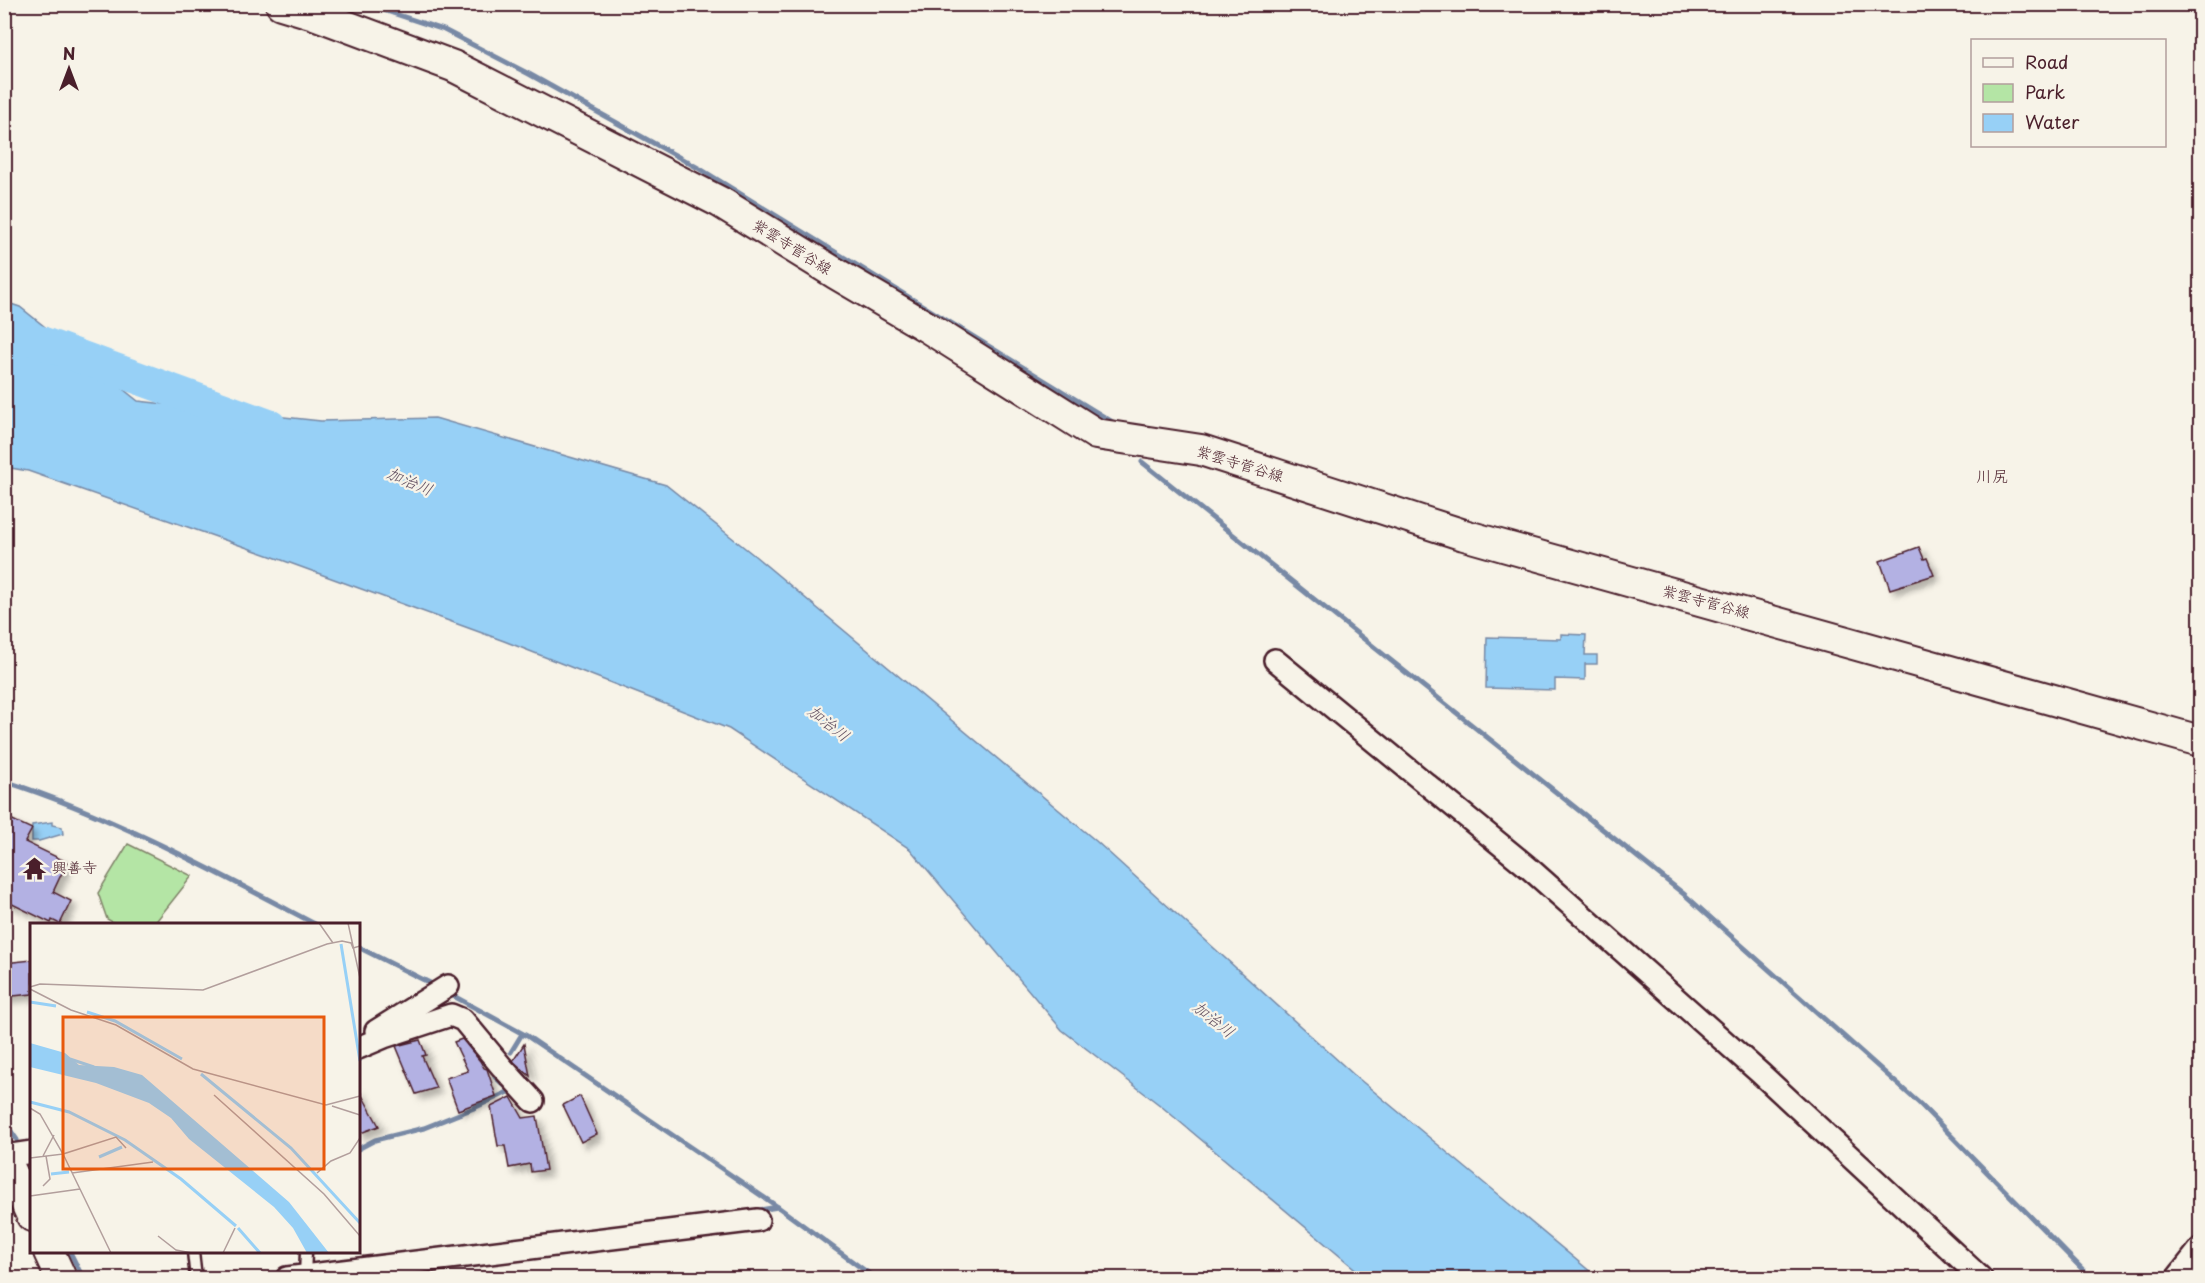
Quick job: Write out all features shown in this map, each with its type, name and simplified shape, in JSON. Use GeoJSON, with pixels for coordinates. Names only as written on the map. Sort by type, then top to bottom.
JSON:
{"type":"FeatureCollection","features":[{"type":"Feature","properties":{"kind":"main road","name":"紫雲寺菅谷線"},"geometry":{"type":"LineString","coordinates":[[281,4],[453,66],[720,202],[834,273],[927,327],[1096,434],[1201,450],[1464,535],[2200,741]]}},
{"type":"Feature","properties":{"kind":"main road"},"geometry":{"type":"LineString","coordinates":[[11,1155],[30,1210]]}},
{"type":"Feature","properties":{"kind":"main road"},"geometry":{"type":"LineString","coordinates":[[50,1253],[62,1278]]}},
{"type":"Feature","properties":{"kind":"street"},"geometry":{"type":"LineString","coordinates":[[1275,660],[1529,868],[1760,1073],[1981,1278]]}},
{"type":"Feature","properties":{"kind":"street"},"geometry":{"type":"LineString","coordinates":[[360,1047],[372,1033],[441,990]]}},
{"type":"Feature","properties":{"kind":"street"},"geometry":{"type":"LineString","coordinates":[[360,1048],[384,1036],[451,1015],[463,1020],[533,1101]]}},
{"type":"Feature","properties":{"kind":"street"},"geometry":{"type":"LineString","coordinates":[[296,1277],[758,1220]]}},
{"type":"Feature","properties":{"kind":"street"},"geometry":{"type":"LineString","coordinates":[[2177,1278],[2200,1250]]}},
{"type":"Feature","properties":{"kind":"lane"},"geometry":{"type":"LineString","coordinates":[[193,1253],[196,1278]]}},
{"type":"Feature","properties":{"kind":"lane"},"geometry":{"type":"LineString","coordinates":[[296,1277],[305,1253]]}},
{"type":"Feature","properties":{"kind":"green space"},"geometry":{"type":"Polygon","coordinates":[[[128,844],[192,876],[155,923],[114,923],[107,919],[98,893],[128,844]]]}},
{"type":"Feature","properties":{"kind":"water"},"geometry":{"type":"Polygon","coordinates":[[[5,302],[20,307],[138,401],[321,421],[435,418],[666,485],[755,556],[1096,841],[1353,1074],[1598,1278],[1366,1278],[1161,1106],[1062,1030],[910,849],[729,729],[504,641],[279,559],[28,471],[5,467],[5,302]]]}},
{"type":"Feature","properties":{"kind":"water"},"geometry":{"type":"Polygon","coordinates":[[[1561,634],[1586,635],[1585,655],[1597,655],[1597,664],[1585,664],[1585,680],[1555,679],[1555,690],[1486,688],[1487,637],[1561,639],[1561,634]]]}},
{"type":"Feature","properties":{"kind":"water"},"geometry":{"type":"Polygon","coordinates":[[[52,822],[52,825],[62,827],[63,834],[32,841],[32,825],[52,822]]]}},
{"type":"Feature","properties":{"kind":"building"},"geometry":{"type":"Polygon","coordinates":[[[1919,547],[1924,559],[1927,558],[1934,575],[1890,589],[1880,561],[1919,547]]]}},
{"type":"Feature","properties":{"kind":"building","name":"興善寺"},"geometry":{"type":"Polygon","coordinates":[[[4,816],[32,829],[25,842],[67,862],[53,892],[71,901],[60,923],[52,920],[51,923],[4,900],[4,816]]]}},
{"type":"Feature","properties":{"kind":"building"},"geometry":{"type":"Polygon","coordinates":[[[30,960],[30,994],[4,997],[4,963],[30,960]]]}},
{"type":"Feature","properties":{"kind":"building"},"geometry":{"type":"Polygon","coordinates":[[[462,1039],[487,1069],[496,1096],[458,1110],[446,1078],[468,1071],[454,1042],[462,1039]]]}},
{"type":"Feature","properties":{"kind":"building"},"geometry":{"type":"Polygon","coordinates":[[[420,1040],[426,1055],[422,1056],[436,1088],[416,1094],[396,1046],[420,1040]]]}},
{"type":"Feature","properties":{"kind":"building"},"geometry":{"type":"Polygon","coordinates":[[[524,1044],[530,1076],[513,1061],[524,1044]]]}},
{"type":"Feature","properties":{"kind":"building"},"geometry":{"type":"Polygon","coordinates":[[[360,1092],[379,1126],[360,1133],[360,1092]]]}},
{"type":"Feature","properties":{"kind":"building"},"geometry":{"type":"Polygon","coordinates":[[[580,1096],[597,1134],[581,1142],[563,1105],[580,1096]]]}},
{"type":"Feature","properties":{"kind":"building"},"geometry":{"type":"Polygon","coordinates":[[[511,1097],[523,1118],[537,1116],[546,1170],[531,1172],[530,1164],[509,1168],[505,1146],[498,1146],[491,1107],[511,1097]]]}},
{"type":"Feature","properties":{"kind":"waterway"},"geometry":{"type":"LineString","coordinates":[[365,4],[444,30],[529,74],[700,169],[1114,423]]}},
{"type":"Feature","properties":{"kind":"waterway","name":"加治川"},"geometry":{"type":"LineString","coordinates":[[4,329],[270,426]]}},
{"type":"Feature","properties":{"kind":"waterway"},"geometry":{"type":"LineString","coordinates":[[1142,462],[1685,895],[1920,1104],[2091,1278]]}},
{"type":"Feature","properties":{"kind":"waterway"},"geometry":{"type":"LineString","coordinates":[[4,781],[45,795],[124,828],[313,923]]}},
{"type":"Feature","properties":{"kind":"waterway"},"geometry":{"type":"LineString","coordinates":[[360,948],[438,987]]}},
{"type":"Feature","properties":{"kind":"waterway"},"geometry":{"type":"LineString","coordinates":[[448,993],[527,1036],[778,1207],[875,1278]]}},
{"type":"Feature","properties":{"kind":"waterway"},"geometry":{"type":"LineString","coordinates":[[511,1052],[522,1034]]}},
{"type":"Feature","properties":{"kind":"waterway"},"geometry":{"type":"LineString","coordinates":[[360,1148],[375,1140],[424,1128],[510,1091],[495,1077]]}},
{"type":"Feature","properties":{"kind":"waterway"},"geometry":{"type":"LineString","coordinates":[[4,1121],[17,1140]]}},
{"type":"Feature","properties":{"kind":"waterway"},"geometry":{"type":"LineString","coordinates":[[753,1211],[778,1207]]}},
{"type":"Feature","properties":{"kind":"waterway"},"geometry":{"type":"LineString","coordinates":[[70,1253],[83,1278]]}},
{"type":"Feature","properties":{"kind":"waterway"},"geometry":{"type":"LineString","coordinates":[[245,1278],[282,1274]]}},
{"type":"Feature","properties":{"kind":"place","name":"興善寺"},"geometry":{"type":"Point","coordinates":[34,868]}},
{"type":"Feature","properties":{"kind":"district","name":"川尻"},"geometry":{"type":"Point","coordinates":[1992,476]}}]}
